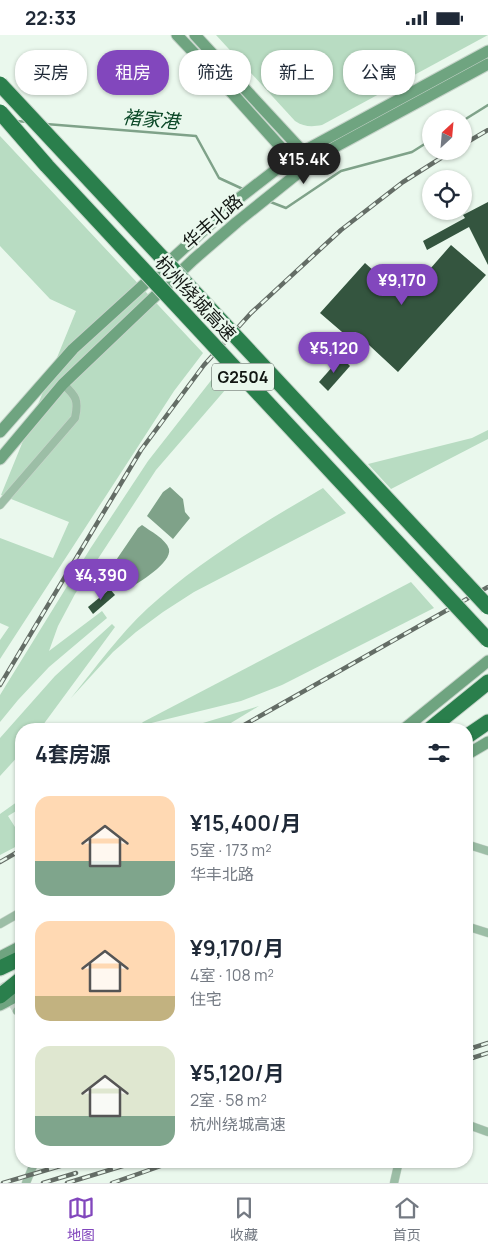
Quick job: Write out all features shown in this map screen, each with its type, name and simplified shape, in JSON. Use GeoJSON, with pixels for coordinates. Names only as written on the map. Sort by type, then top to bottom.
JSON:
{"type":"FeatureCollection","features":[{"type":"Feature","properties":{"kind":"highway","name":"杭州绕城高速"},"geometry":{"type":"LineString","coordinates":[[0,84],[60,151],[488,607]]}},
{"type":"Feature","properties":{"kind":"highway","name":"杭州绕城高速"},"geometry":{"type":"LineString","coordinates":[[0,112],[47,166],[488,640]]}},
{"type":"Feature","properties":{"kind":"highway"},"geometry":{"type":"LineString","coordinates":[[437,723],[488,682]]}},
{"type":"Feature","properties":{"kind":"highway"},"geometry":{"type":"LineString","coordinates":[[473,732],[488,722]]}},
{"type":"Feature","properties":{"kind":"highway"},"geometry":{"type":"LineString","coordinates":[[0,968],[15,960]]}},
{"type":"Feature","properties":{"kind":"highway"},"geometry":{"type":"LineString","coordinates":[[0,996],[15,984]]}},
{"type":"Feature","properties":{"kind":"main road"},"geometry":{"type":"LineString","coordinates":[[177,35],[301,170]]}},
{"type":"Feature","properties":{"kind":"main road"},"geometry":{"type":"LineString","coordinates":[[195,35],[312,162]]}},
{"type":"Feature","properties":{"kind":"main road","name":"华丰北路"},"geometry":{"type":"LineString","coordinates":[[0,432],[73,349],[238,199],[264,178],[302,151],[488,51]]}},
{"type":"Feature","properties":{"kind":"main road","name":"华丰北路"},"geometry":{"type":"LineString","coordinates":[[0,459],[63,383],[193,260],[254,208],[301,170],[335,147],[488,64]]}},
{"type":"Feature","properties":{"kind":"main road"},"geometry":{"type":"LineString","coordinates":[[411,723],[488,661]]}},
{"type":"Feature","properties":{"kind":"main road"},"geometry":{"type":"LineString","coordinates":[[473,751],[488,742]]}},
{"type":"Feature","properties":{"kind":"main road"},"geometry":{"type":"LineString","coordinates":[[0,957],[15,949]]}},
{"type":"Feature","properties":{"kind":"main road"},"geometry":{"type":"LineString","coordinates":[[0,1005],[15,997]]}},
{"type":"Feature","properties":{"kind":"street"},"geometry":{"type":"LineString","coordinates":[[0,505],[75,418],[77,406],[75,395],[63,383]]}},
{"type":"Feature","properties":{"kind":"street"},"geometry":{"type":"LineString","coordinates":[[473,847],[488,851]]}},
{"type":"Feature","properties":{"kind":"street"},"geometry":{"type":"LineString","coordinates":[[0,924],[15,915]]}},
{"type":"Feature","properties":{"kind":"street"},"geometry":{"type":"LineString","coordinates":[[473,929],[488,933]]}},
{"type":"Feature","properties":{"kind":"street"},"geometry":{"type":"LineString","coordinates":[[473,1127],[488,1132]]}},
{"type":"Feature","properties":{"kind":"street"},"geometry":{"type":"LineString","coordinates":[[26,1183],[32,1168]]}},
{"type":"Feature","properties":{"kind":"street"},"geometry":{"type":"LineString","coordinates":[[394,1183],[397,1168]]}},
{"type":"Feature","properties":{"kind":"shaded area"},"geometry":{"type":"Polygon","coordinates":[[[216,35],[488,35],[415,75],[415,50],[343,50],[343,95],[377,95],[322,125],[311,126],[295,121],[271,95],[333,95],[333,50],[261,50],[261,84],[251,73],[251,50],[230,50],[216,35]]]}},
{"type":"Feature","properties":{"kind":"shaded area"},"geometry":{"type":"Polygon","coordinates":[[[0,136],[203,353],[174,391],[0,659],[0,640],[9,627],[0,623],[0,538],[53,558],[69,522],[1,495],[76,311],[50,299],[0,246],[0,136]]]}},
{"type":"Feature","properties":{"kind":"shaded area"},"geometry":{"type":"Polygon","coordinates":[[[220,369],[232,382],[156,470],[75,594],[58,626],[49,651],[102,611],[107,618],[49,667],[0,722],[0,695],[90,549],[148,461],[220,369]]]}},
{"type":"Feature","properties":{"kind":"shaded area"},"geometry":{"type":"Polygon","coordinates":[[[488,430],[488,439],[391,489],[368,464],[472,438],[488,430]]]}},
{"type":"Feature","properties":{"kind":"shaded area"},"geometry":{"type":"Polygon","coordinates":[[[170,487],[183,499],[185,512],[190,518],[173,539],[147,516],[163,492],[170,487]]]}},
{"type":"Feature","properties":{"kind":"shaded area"},"geometry":{"type":"Polygon","coordinates":[[[323,488],[346,513],[194,592],[163,612],[113,652],[71,698],[127,629],[148,608],[188,574],[232,543],[323,488]]]}},
{"type":"Feature","properties":{"kind":"shaded area"},"geometry":{"type":"Polygon","coordinates":[[[142,525],[165,542],[169,549],[169,554],[153,572],[128,589],[111,577],[108,572],[142,525]]]}},
{"type":"Feature","properties":{"kind":"shaded area"},"geometry":{"type":"Polygon","coordinates":[[[411,582],[434,608],[282,685],[241,701],[151,723],[143,722],[411,582]]]}},
{"type":"Feature","properties":{"kind":"shaded area"},"geometry":{"type":"Polygon","coordinates":[[[112,624],[115,627],[44,723],[15,723],[15,760],[0,776],[0,738],[55,676],[112,624]]]}},
{"type":"Feature","properties":{"kind":"shaded area"},"geometry":{"type":"Polygon","coordinates":[[[259,706],[231,723],[203,723],[259,706]]]}},
{"type":"Feature","properties":{"kind":"shaded area"},"geometry":{"type":"Polygon","coordinates":[[[15,803],[15,812],[8,816],[15,827],[15,847],[0,855],[0,814],[15,803]]]}},
{"type":"Feature","properties":{"kind":"building"},"geometry":{"type":"Polygon","coordinates":[[[488,202],[488,265],[469,227],[427,250],[423,241],[461,220],[472,220],[472,210],[488,202]]]}},
{"type":"Feature","properties":{"kind":"building"},"geometry":{"type":"Polygon","coordinates":[[[451,245],[486,275],[398,372],[355,332],[349,338],[320,313],[365,263],[401,295],[419,274],[423,277],[451,245]]]}},
{"type":"Feature","properties":{"kind":"building"},"geometry":{"type":"Polygon","coordinates":[[[341,357],[350,366],[328,391],[319,382],[341,357]]]}},
{"type":"Feature","properties":{"kind":"building"},"geometry":{"type":"Polygon","coordinates":[[[110,589],[115,595],[93,614],[88,607],[110,589]]]}},
{"type":"Feature","properties":{"kind":"waterway","name":"褚家港"},"geometry":{"type":"LineString","coordinates":[[472,115],[488,105]]}},
{"type":"Feature","properties":{"kind":"waterway","name":"褚家港"},"geometry":{"type":"LineString","coordinates":[[16,121],[28,122]]}},
{"type":"Feature","properties":{"kind":"waterway","name":"褚家港"},"geometry":{"type":"LineString","coordinates":[[46,124],[196,136],[219,178],[245,190]]}},
{"type":"Feature","properties":{"kind":"waterway","name":"褚家港"},"geometry":{"type":"LineString","coordinates":[[268,201],[286,208],[341,171],[412,152],[422,146]]}},
{"type":"Feature","properties":{"kind":"tunnel"},"geometry":{"type":"LineString","coordinates":[[0,984],[15,1008]]}},
{"type":"Feature","properties":{"kind":"railway"},"geometry":{"type":"LineString","coordinates":[[472,139],[488,130]]}},
{"type":"Feature","properties":{"kind":"railway"},"geometry":{"type":"LineString","coordinates":[[0,685],[141,450],[204,365],[251,313],[341,230],[403,182],[438,160]]}},
{"type":"Feature","properties":{"kind":"railway"},"geometry":{"type":"LineString","coordinates":[[248,723],[488,587]]}},
{"type":"Feature","properties":{"kind":"railway"},"geometry":{"type":"LineString","coordinates":[[0,862],[15,853]]}},
{"type":"Feature","properties":{"kind":"railway"},"geometry":{"type":"LineString","coordinates":[[473,1048],[488,1043]]}},
{"type":"Feature","properties":{"kind":"railway"},"geometry":{"type":"LineString","coordinates":[[473,1058],[488,1053]]}},
{"type":"Feature","properties":{"kind":"railway"},"geometry":{"type":"LineString","coordinates":[[3,1183],[53,1168]]}},
{"type":"Feature","properties":{"kind":"railway"},"geometry":{"type":"LineString","coordinates":[[67,1183],[116,1168]]}},
{"type":"Feature","properties":{"kind":"railway"},"geometry":{"type":"LineString","coordinates":[[112,1183],[155,1168]]}},
{"type":"Feature","properties":{"kind":"railway"},"geometry":{"type":"LineString","coordinates":[[43,1183],[76,1173]]}}]}
